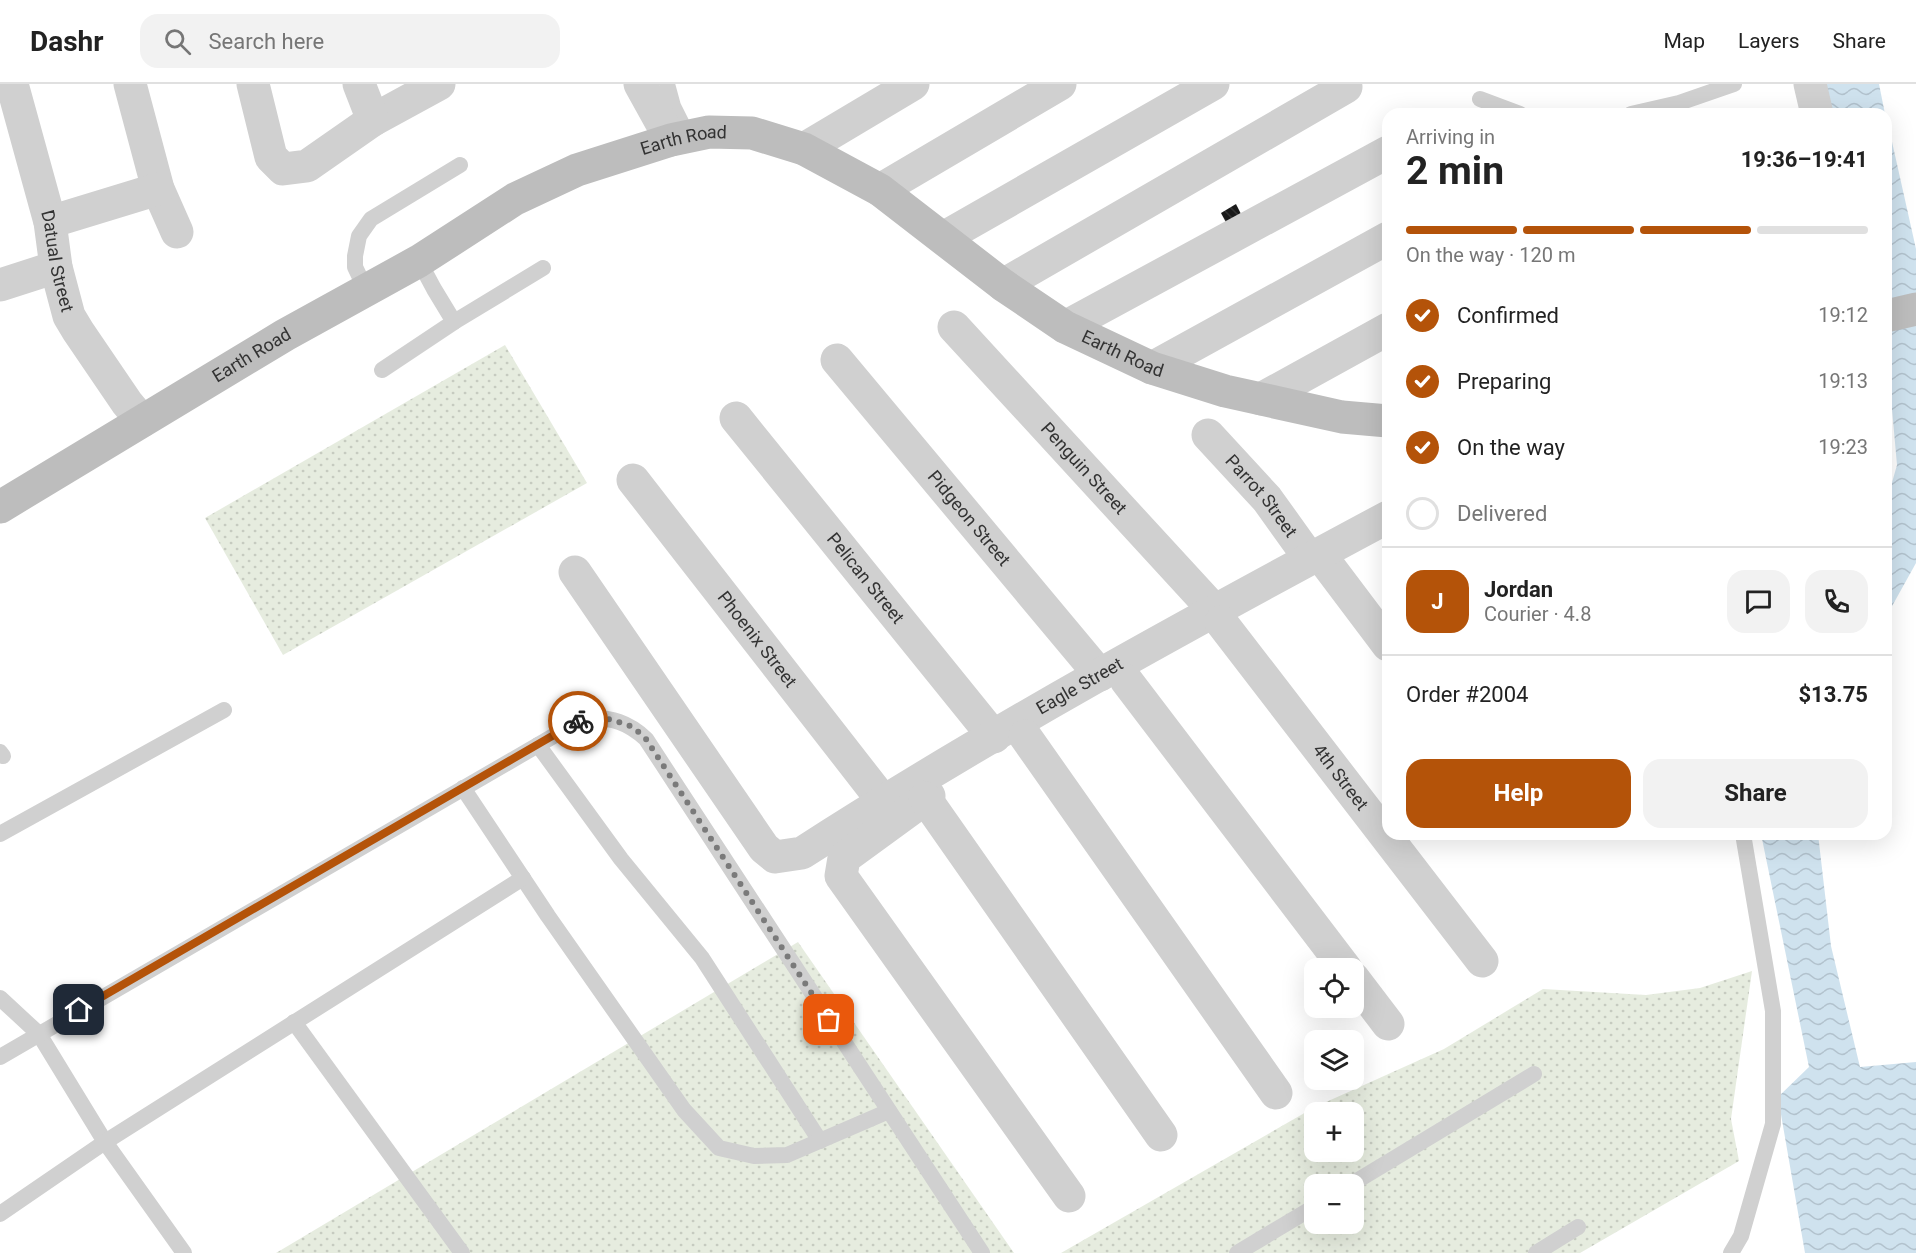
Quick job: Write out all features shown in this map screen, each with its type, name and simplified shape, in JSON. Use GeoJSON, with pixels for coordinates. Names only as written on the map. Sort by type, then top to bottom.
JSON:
{"type":"FeatureCollection","features":[{"type":"Feature","properties":{"kind":"street","name":"Datual Street"},"geometry":{"type":"LineString","coordinates":[[12,84],[50,222],[56,267],[69,316],[127,403],[142,421]]}},
{"type":"Feature","properties":{"kind":"street"},"geometry":{"type":"LineString","coordinates":[[130,84],[158,189],[177,232]]}},
{"type":"Feature","properties":{"kind":"street"},"geometry":{"type":"LineString","coordinates":[[253,84],[270,157],[283,169],[307,166],[373,120],[439,84]]}},
{"type":"Feature","properties":{"kind":"street"},"geometry":{"type":"LineString","coordinates":[[359,84],[373,120]]}},
{"type":"Feature","properties":{"kind":"street"},"geometry":{"type":"LineString","coordinates":[[640,84],[680,138]]}},
{"type":"Feature","properties":{"kind":"street"},"geometry":{"type":"LineString","coordinates":[[804,149],[913,84]]}},
{"type":"Feature","properties":{"kind":"street"},"geometry":{"type":"LineString","coordinates":[[880,190],[1060,84]]}},
{"type":"Feature","properties":{"kind":"street"},"geometry":{"type":"LineString","coordinates":[[943,238],[1213,84]]}},
{"type":"Feature","properties":{"kind":"street"},"geometry":{"type":"LineString","coordinates":[[1810,84],[1816,108]]}},
{"type":"Feature","properties":{"kind":"street"},"geometry":{"type":"LineString","coordinates":[[1003,285],[1346,87]]}},
{"type":"Feature","properties":{"kind":"street","name":"Earth Road"},"geometry":{"type":"LineString","coordinates":[[0,507],[285,336],[419,261],[515,199],[577,170],[680,138],[709,132],[752,134],[804,149],[880,190],[1003,285],[1065,327],[1152,368],[1225,391],[1342,417],[1382,420]]}},
{"type":"Feature","properties":{"kind":"street"},"geometry":{"type":"LineString","coordinates":[[1065,327],[1382,155]]}},
{"type":"Feature","properties":{"kind":"street"},"geometry":{"type":"LineString","coordinates":[[50,222],[158,189]]}},
{"type":"Feature","properties":{"kind":"street"},"geometry":{"type":"LineString","coordinates":[[1152,368],[1382,241]]}},
{"type":"Feature","properties":{"kind":"street"},"geometry":{"type":"LineString","coordinates":[[0,285],[56,267]]}},
{"type":"Feature","properties":{"kind":"street"},"geometry":{"type":"LineString","coordinates":[[1892,315],[1916,309]]}},
{"type":"Feature","properties":{"kind":"street","name":"Penguin Street"},"geometry":{"type":"LineString","coordinates":[[954,327],[1217,616]]}},
{"type":"Feature","properties":{"kind":"street"},"geometry":{"type":"LineString","coordinates":[[1261,399],[1382,332]]}},
{"type":"Feature","properties":{"kind":"street","name":"Pidgeon Street"},"geometry":{"type":"LineString","coordinates":[[837,360],[1113,678],[1337,958]]}},
{"type":"Feature","properties":{"kind":"street","name":"Pelican Street"},"geometry":{"type":"LineString","coordinates":[[736,418],[1010,737],[1276,1093]]}},
{"type":"Feature","properties":{"kind":"street","name":"Parrot Street"},"geometry":{"type":"LineString","coordinates":[[1208,435],[1267,499],[1382,638]]}},
{"type":"Feature","properties":{"kind":"street","name":"Phoenix Street"},"geometry":{"type":"LineString","coordinates":[[633,480],[883,801]]}},
{"type":"Feature","properties":{"kind":"street","name":"Eagle Street"},"geometry":{"type":"LineString","coordinates":[[1319,561],[1382,521]]}},
{"type":"Feature","properties":{"kind":"street","name":"Eagle Street"},"geometry":{"type":"LineString","coordinates":[[575,572],[764,848],[775,856],[802,853],[883,801],[1010,737],[1217,616],[1319,561],[1382,533]]}},
{"type":"Feature","properties":{"kind":"street","name":"4th Street"},"geometry":{"type":"LineString","coordinates":[[1217,616],[1382,831]]}},
{"type":"Feature","properties":{"kind":"street","name":"Eagle Street"},"geometry":{"type":"LineString","coordinates":[[1010,737],[844,858],[841,865],[841,876],[1069,1196]]}},
{"type":"Feature","properties":{"kind":"street"},"geometry":{"type":"LineString","coordinates":[[925,798],[1161,1135]]}},
{"type":"Feature","properties":{"kind":"street","name":"4th Street"},"geometry":{"type":"LineString","coordinates":[[1389,840],[1482,961]]}},
{"type":"Feature","properties":{"kind":"street"},"geometry":{"type":"LineString","coordinates":[[1364,992],[1388,1024]]}},
{"type":"Feature","properties":{"kind":"lane"},"geometry":{"type":"LineString","coordinates":[[667,84],[680,138]]}},
{"type":"Feature","properties":{"kind":"lane"},"geometry":{"type":"LineString","coordinates":[[1657,108],[1734,84]]}},
{"type":"Feature","properties":{"kind":"lane"},"geometry":{"type":"LineString","coordinates":[[1480,99],[1504,108]]}},
{"type":"Feature","properties":{"kind":"lane"},"geometry":{"type":"LineString","coordinates":[[366,290],[355,267],[359,236],[371,219],[460,165]]}},
{"type":"Feature","properties":{"kind":"lane"},"geometry":{"type":"LineString","coordinates":[[419,261],[454,322]]}},
{"type":"Feature","properties":{"kind":"lane"},"geometry":{"type":"LineString","coordinates":[[382,370],[454,322],[543,268]]}},
{"type":"Feature","properties":{"kind":"lane"},"geometry":{"type":"LineString","coordinates":[[0,834],[224,710]]}},
{"type":"Feature","properties":{"kind":"lane"},"geometry":{"type":"LineString","coordinates":[[0,1057],[588,716],[613,720],[633,727],[646,739],[982,1253]]}},
{"type":"Feature","properties":{"kind":"lane"},"geometry":{"type":"LineString","coordinates":[[538,745],[621,859],[702,958],[820,1141]]}},
{"type":"Feature","properties":{"kind":"lane"},"geometry":{"type":"LineString","coordinates":[[463,788],[523,879],[684,1110],[719,1148],[754,1156],[787,1155],[889,1111]]}},
{"type":"Feature","properties":{"kind":"lane"},"geometry":{"type":"LineString","coordinates":[[1731,1253],[1741,1236],[1773,1124],[1773,1011],[1744,840]]}},
{"type":"Feature","properties":{"kind":"lane"},"geometry":{"type":"LineString","coordinates":[[0,1214],[105,1142],[523,879]]}},
{"type":"Feature","properties":{"kind":"lane"},"geometry":{"type":"LineString","coordinates":[[0,998],[39,1034],[105,1142],[184,1253]]}},
{"type":"Feature","properties":{"kind":"lane"},"geometry":{"type":"LineString","coordinates":[[294,1022],[462,1253]]}},
{"type":"Feature","properties":{"kind":"lane"},"geometry":{"type":"LineString","coordinates":[[1364,1177],[1534,1074]]}},
{"type":"Feature","properties":{"kind":"lane"},"geometry":{"type":"LineString","coordinates":[[1237,1253],[1304,1213]]}},
{"type":"Feature","properties":{"kind":"lane"},"geometry":{"type":"LineString","coordinates":[[1536,1253],[1578,1227]]}},
{"type":"Feature","properties":{"kind":"shaded area"},"geometry":{"type":"Polygon","coordinates":[[[505,345],[587,483],[283,655],[205,518],[505,345]]]}},
{"type":"Feature","properties":{"kind":"shaded area"},"geometry":{"type":"Polygon","coordinates":[[[798,942],[1014,1253],[276,1253],[798,942]]]}},
{"type":"Feature","properties":{"kind":"shaded area"},"geometry":{"type":"Polygon","coordinates":[[[1752,971],[1731,1119],[1739,1161],[1580,1253],[1061,1253],[1304,1113],[1304,1162],[1364,1162],[1364,1102],[1326,1102],[1353,1090],[1364,1090],[1364,1085],[1444,1049],[1543,989],[1646,995],[1700,988],[1752,971]]]}},
{"type":"Feature","properties":{"kind":"water"},"geometry":{"type":"Polygon","coordinates":[[[1824,84],[1879,84],[1884,108],[1830,108],[1824,84]]]}},
{"type":"Feature","properties":{"kind":"water"},"geometry":{"type":"Polygon","coordinates":[[[1892,142],[1916,249],[1916,563],[1892,606],[1892,482],[1897,465],[1892,409],[1892,142]]]}},
{"type":"Feature","properties":{"kind":"water"},"geometry":{"type":"Polygon","coordinates":[[[1762,840],[1819,840],[1831,946],[1860,1067],[1916,1062],[1916,1253],[1805,1253],[1778,1097],[1809,1067],[1762,840]]]}},
{"type":"Feature","properties":{"kind":"building"},"geometry":{"type":"Polygon","coordinates":[[[1236,204],[1245,222],[1230,230],[1221,213],[1236,204]]]}},
{"type":"Feature","properties":{"kind":"way so far"},"geometry":{"type":"LineString","coordinates":[[578,721],[588,716],[613,720],[633,727],[646,739],[829,1020]]}},
{"type":"Feature","properties":{"kind":"route"},"geometry":{"type":"LineString","coordinates":[[79,1010],[578,721]]}}]}
